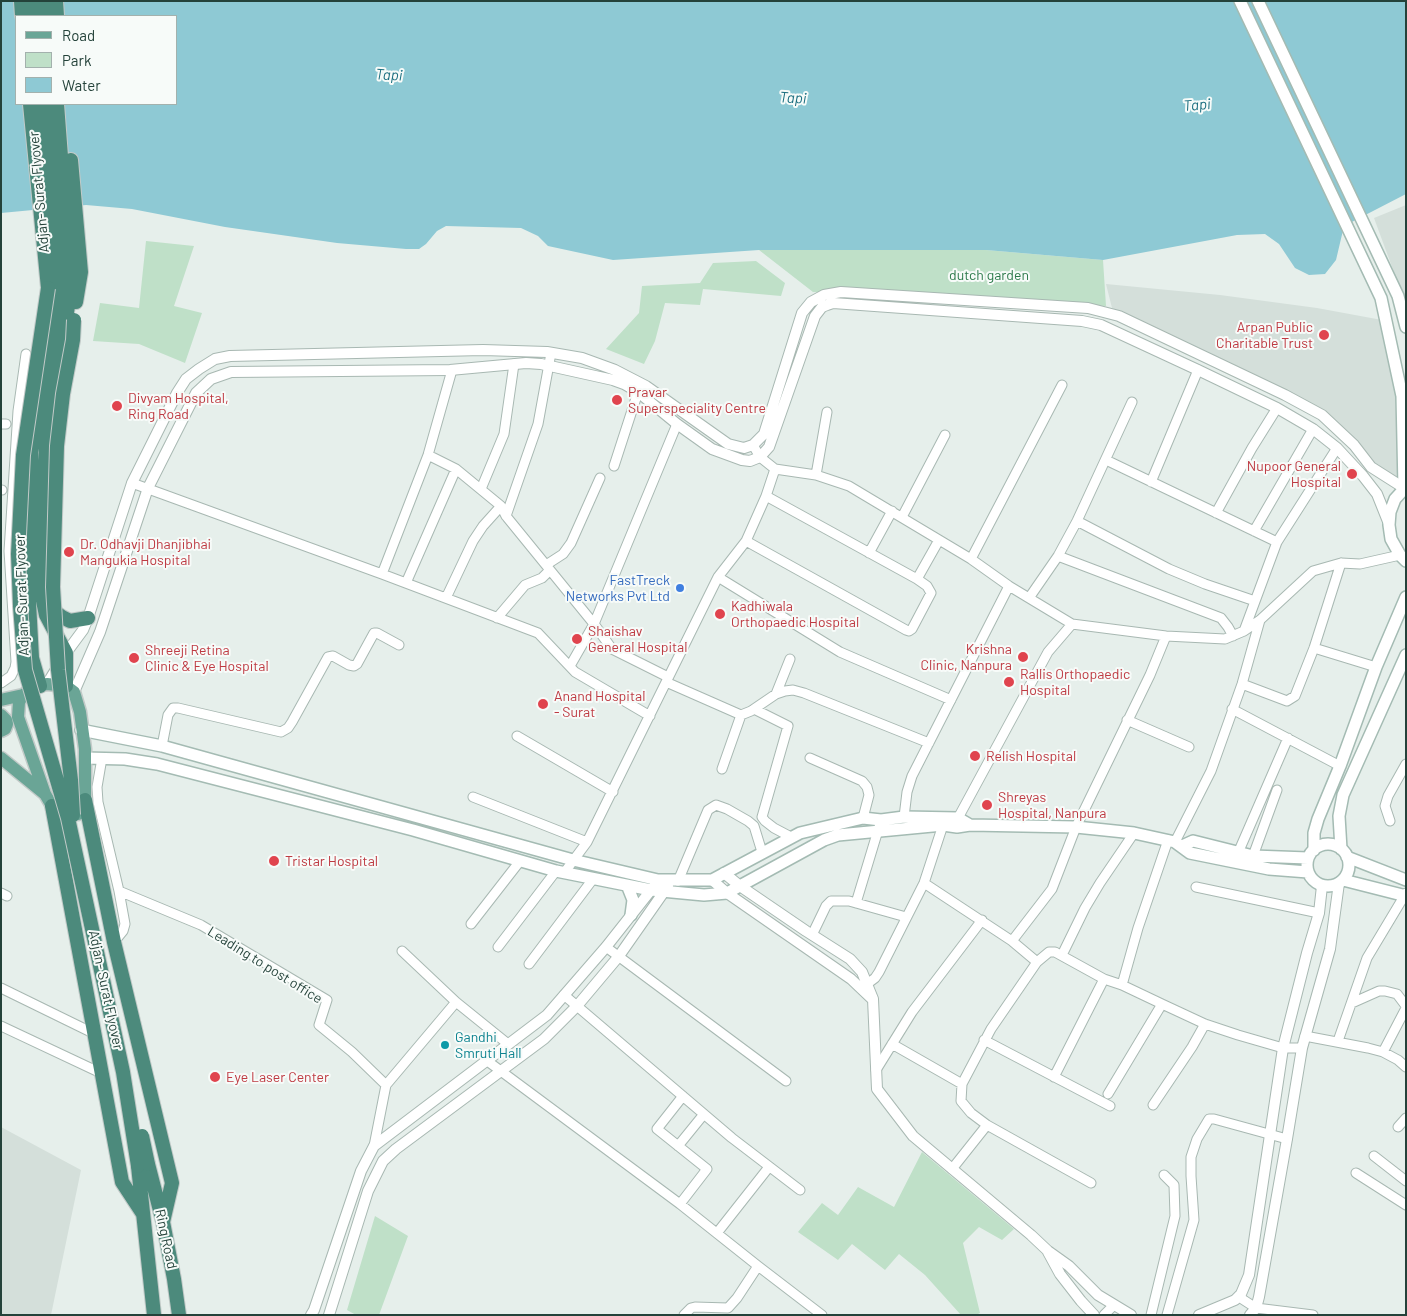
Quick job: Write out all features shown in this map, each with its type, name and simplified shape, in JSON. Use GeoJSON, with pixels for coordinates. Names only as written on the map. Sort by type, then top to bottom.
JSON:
{"type":"FeatureCollection","features":[{"type":"Feature","properties":{"kind":"highway"},"geometry":{"type":"LineString","coordinates":[[21,1],[22,15]]}},
{"type":"Feature","properties":{"kind":"highway"},"geometry":{"type":"LineString","coordinates":[[34,1],[35,15]]}},
{"type":"Feature","properties":{"kind":"highway"},"geometry":{"type":"LineString","coordinates":[[46,1],[47,15]]}},
{"type":"Feature","properties":{"kind":"highway"},"geometry":{"type":"LineString","coordinates":[[56,1],[57,15]]}},
{"type":"Feature","properties":{"kind":"highway","name":"Adjan- Surat Flyover"},"geometry":{"type":"LineString","coordinates":[[30,105],[48,288],[23,455],[18,554],[20,606],[26,670],[70,827],[143,1165]]}},
{"type":"Feature","properties":{"kind":"highway"},"geometry":{"type":"LineString","coordinates":[[43,105],[58,286],[31,452],[32,493],[28,584],[32,658],[43,685]]}},
{"type":"Feature","properties":{"kind":"highway"},"geometry":{"type":"LineString","coordinates":[[57,105],[70,282],[46,439],[41,574],[42,596],[46,615],[66,653],[70,689]]}},
{"type":"Feature","properties":{"kind":"highway","name":"Adjan- Surat Flyover"},"geometry":{"type":"LineString","coordinates":[[65,105],[81,279],[57,446],[54,587],[58,670],[71,780],[73,818],[143,1165]]}},
{"type":"Feature","properties":{"kind":"highway"},"geometry":{"type":"LineString","coordinates":[[42,596],[47,606],[70,621],[88,618]]}},
{"type":"Feature","properties":{"kind":"highway"},"geometry":{"type":"LineString","coordinates":[[49,800],[104,1074],[122,1182],[143,1214]]}},
{"type":"Feature","properties":{"kind":"highway"},"geometry":{"type":"LineString","coordinates":[[85,800],[114,942],[172,1183],[163,1222]]}},
{"type":"Feature","properties":{"kind":"highway","name":"Ring Road"},"geometry":{"type":"LineString","coordinates":[[143,1165],[143,1214],[152,1314]]}},
{"type":"Feature","properties":{"kind":"highway","name":"Ring Road"},"geometry":{"type":"LineString","coordinates":[[143,1165],[163,1222],[179,1315]]}},
{"type":"Feature","properties":{"kind":"main road"},"geometry":{"type":"LineString","coordinates":[[1240,1],[1381,298],[1402,396],[1405,487],[1395,499],[1390,512],[1389,525],[1391,539],[1403,558]]}},
{"type":"Feature","properties":{"kind":"main road"},"geometry":{"type":"LineString","coordinates":[[1258,1],[1398,296],[1406,327]]}},
{"type":"Feature","properties":{"kind":"main road"},"geometry":{"type":"LineString","coordinates":[[1406,597],[1376,667],[1340,766],[1315,826],[1308,872],[1311,878],[1322,886],[1334,886],[1341,882],[1348,869],[1339,816],[1343,795],[1406,655]]}},
{"type":"Feature","properties":{"kind":"main road"},"geometry":{"type":"LineString","coordinates":[[1,700],[23,695],[43,685],[70,689],[80,712],[85,758],[85,800],[78,814],[59,813],[49,800],[1,758]]}},
{"type":"Feature","properties":{"kind":"main road"},"geometry":{"type":"LineString","coordinates":[[23,695],[19,702],[18,717],[49,800]]}},
{"type":"Feature","properties":{"kind":"main road"},"geometry":{"type":"LineString","coordinates":[[1,715],[7,724],[5,729],[1,731]]}},
{"type":"Feature","properties":{"kind":"main road"},"geometry":{"type":"LineString","coordinates":[[81,730],[162,746],[574,860],[658,880],[712,880],[791,837],[813,828],[863,818],[880,825],[1076,827],[1134,833],[1175,843],[1190,853],[1269,869],[1308,872]]}},
{"type":"Feature","properties":{"kind":"main road"},"geometry":{"type":"LineString","coordinates":[[85,758],[125,759],[157,764],[413,830],[560,872],[651,890],[704,895],[727,893],[824,840],[904,817],[958,818],[970,825]]}},
{"type":"Feature","properties":{"kind":"main road"},"geometry":{"type":"LineString","coordinates":[[1175,843],[1193,841],[1253,856],[1311,854],[1318,847],[1330,845],[1406,880]]}},
{"type":"Feature","properties":{"kind":"main road"},"geometry":{"type":"LineString","coordinates":[[1341,882],[1405,895]]}},
{"type":"Feature","properties":{"kind":"main road"},"geometry":{"type":"LineString","coordinates":[[627,885],[633,900],[631,915]]}},
{"type":"Feature","properties":{"kind":"street"},"geometry":{"type":"LineString","coordinates":[[43,685],[83,630],[132,482],[177,393],[186,379],[215,358],[230,356],[483,350],[551,353],[582,358],[615,370],[646,386],[728,444],[744,448],[753,445],[764,434],[802,313],[811,302],[824,294],[841,292],[1088,308],[1119,316],[1285,395],[1322,415],[1354,444],[1372,467],[1405,487]]}},
{"type":"Feature","properties":{"kind":"street"},"geometry":{"type":"LineString","coordinates":[[70,689],[100,632],[148,488],[196,393],[211,379],[221,374],[240,371],[452,370],[534,363],[613,380],[631,387],[704,444],[720,453],[750,461],[760,458],[768,447],[815,316],[827,304],[1092,323],[1101,325],[1277,408],[1313,430],[1336,448],[1363,476],[1377,494],[1389,525]]}},
{"type":"Feature","properties":{"kind":"street"},"geometry":{"type":"LineString","coordinates":[[506,516],[538,424],[551,353]]}},
{"type":"Feature","properties":{"kind":"street"},"geometry":{"type":"LineString","coordinates":[[1,683],[11,676],[16,662],[9,551],[18,411],[26,354]]}},
{"type":"Feature","properties":{"kind":"street"},"geometry":{"type":"LineString","coordinates":[[481,489],[504,434],[514,364]]}},
{"type":"Feature","properties":{"kind":"street"},"geometry":{"type":"LineString","coordinates":[[382,574],[428,455],[452,370]]}},
{"type":"Feature","properties":{"kind":"street"},"geometry":{"type":"LineString","coordinates":[[1151,482],[1198,370]]}},
{"type":"Feature","properties":{"kind":"street"},"geometry":{"type":"LineString","coordinates":[[971,559],[1062,385]]}},
{"type":"Feature","properties":{"kind":"street"},"geometry":{"type":"LineString","coordinates":[[614,466],[638,392]]}},
{"type":"Feature","properties":{"kind":"street"},"geometry":{"type":"LineString","coordinates":[[1030,598],[1058,556],[1077,522],[1132,402]]}},
{"type":"Feature","properties":{"kind":"street"},"geometry":{"type":"LineString","coordinates":[[1216,513],[1252,448],[1277,408]]}},
{"type":"Feature","properties":{"kind":"street"},"geometry":{"type":"LineString","coordinates":[[816,475],[826,412]]}},
{"type":"Feature","properties":{"kind":"street"},"geometry":{"type":"LineString","coordinates":[[570,666],[594,624],[677,424]]}},
{"type":"Feature","properties":{"kind":"street"},"geometry":{"type":"LineString","coordinates":[[1254,532],[1313,430]]}},
{"type":"Feature","properties":{"kind":"street"},"geometry":{"type":"LineString","coordinates":[[902,517],[945,435]]}},
{"type":"Feature","properties":{"kind":"street"},"geometry":{"type":"LineString","coordinates":[[753,445],[760,458],[776,469],[816,475],[849,486],[971,559],[1009,586],[1072,624],[1166,636],[1225,639],[1244,631],[1260,620],[1313,571],[1342,563],[1360,564],[1403,558]]}},
{"type":"Feature","properties":{"kind":"street"},"geometry":{"type":"LineString","coordinates":[[1244,631],[1277,542],[1336,448]]}},
{"type":"Feature","properties":{"kind":"street"},"geometry":{"type":"LineString","coordinates":[[428,455],[456,469],[501,506],[506,516],[594,624],[612,649],[667,680],[741,715]]}},
{"type":"Feature","properties":{"kind":"street"},"geometry":{"type":"LineString","coordinates":[[1106,460],[1277,542]]}},
{"type":"Feature","properties":{"kind":"street"},"geometry":{"type":"LineString","coordinates":[[406,583],[456,469]]}},
{"type":"Feature","properties":{"kind":"street"},"geometry":{"type":"LineString","coordinates":[[498,947],[560,872],[574,860],[587,842],[718,577],[746,541],[776,469]]}},
{"type":"Feature","properties":{"kind":"street"},"geometry":{"type":"LineString","coordinates":[[497,618],[524,586],[542,578],[548,568],[563,554],[571,543],[600,478]]}},
{"type":"Feature","properties":{"kind":"street"},"geometry":{"type":"LineString","coordinates":[[132,482],[538,633],[575,672],[650,716]]}},
{"type":"Feature","properties":{"kind":"street"},"geometry":{"type":"LineString","coordinates":[[746,541],[909,631],[931,593],[927,586],[766,496]]}},
{"type":"Feature","properties":{"kind":"street"},"geometry":{"type":"LineString","coordinates":[[446,598],[473,541],[501,506]]}},
{"type":"Feature","properties":{"kind":"street"},"geometry":{"type":"LineString","coordinates":[[870,554],[892,511]]}},
{"type":"Feature","properties":{"kind":"street"},"geometry":{"type":"LineString","coordinates":[[1077,522],[1176,572],[1255,601]]}},
{"type":"Feature","properties":{"kind":"street"},"geometry":{"type":"LineString","coordinates":[[916,580],[939,540]]}},
{"type":"Feature","properties":{"kind":"street"},"geometry":{"type":"LineString","coordinates":[[1058,556],[1220,618],[1233,636]]}},
{"type":"Feature","properties":{"kind":"street"},"geometry":{"type":"LineString","coordinates":[[1242,684],[1287,701],[1295,696],[1314,648],[1342,563]]}},
{"type":"Feature","properties":{"kind":"street"},"geometry":{"type":"LineString","coordinates":[[718,577],[840,652],[951,700]]}},
{"type":"Feature","properties":{"kind":"street"},"geometry":{"type":"LineString","coordinates":[[904,817],[907,792],[912,776],[1009,586]]}},
{"type":"Feature","properties":{"kind":"street"},"geometry":{"type":"LineString","coordinates":[[1122,985],[1138,928],[1175,843],[1211,771],[1242,684],[1260,620]]}},
{"type":"Feature","properties":{"kind":"street"},"geometry":{"type":"LineString","coordinates":[[865,986],[879,972],[924,883],[943,825],[958,818],[1048,652],[1072,624]]}},
{"type":"Feature","properties":{"kind":"street"},"geometry":{"type":"LineString","coordinates":[[162,746],[168,715],[174,708],[281,732],[288,728],[292,722],[328,657],[333,656],[354,666],[357,664],[374,633],[398,645]]}},
{"type":"Feature","properties":{"kind":"street"},"geometry":{"type":"LineString","coordinates":[[1012,941],[1052,889],[1076,827],[1150,675],[1166,636]]}},
{"type":"Feature","properties":{"kind":"street"},"geometry":{"type":"LineString","coordinates":[[1314,648],[1376,667]]}},
{"type":"Feature","properties":{"kind":"street"},"geometry":{"type":"LineString","coordinates":[[776,694],[790,659]]}},
{"type":"Feature","properties":{"kind":"street"},"geometry":{"type":"LineString","coordinates":[[722,769],[741,715],[754,709],[776,694],[793,690],[929,743]]}},
{"type":"Feature","properties":{"kind":"street"},"geometry":{"type":"LineString","coordinates":[[754,709],[788,726],[762,817],[774,828],[791,837]]}},
{"type":"Feature","properties":{"kind":"street"},"geometry":{"type":"LineString","coordinates":[[1232,710],[1340,766]]}},
{"type":"Feature","properties":{"kind":"street"},"geometry":{"type":"LineString","coordinates":[[1127,720],[1189,747]]}},
{"type":"Feature","properties":{"kind":"street"},"geometry":{"type":"LineString","coordinates":[[517,736],[613,792]]}},
{"type":"Feature","properties":{"kind":"street"},"geometry":{"type":"LineString","coordinates":[[1238,853],[1288,738]]}},
{"type":"Feature","properties":{"kind":"street"},"geometry":{"type":"LineString","coordinates":[[102,758],[96,787],[98,802],[125,924],[123,931],[114,942]]}},
{"type":"Feature","properties":{"kind":"street"},"geometry":{"type":"LineString","coordinates":[[810,758],[862,781],[869,795],[863,818]]}},
{"type":"Feature","properties":{"kind":"street"},"geometry":{"type":"LineString","coordinates":[[1390,821],[1385,806],[1406,764]]}},
{"type":"Feature","properties":{"kind":"street"},"geometry":{"type":"LineString","coordinates":[[1253,856],[1277,790]]}},
{"type":"Feature","properties":{"kind":"street"},"geometry":{"type":"LineString","coordinates":[[473,797],[587,842]]}},
{"type":"Feature","properties":{"kind":"street"},"geometry":{"type":"LineString","coordinates":[[329,1315],[368,1191],[383,1161],[396,1149],[501,1070],[544,1040],[577,1006],[619,956],[674,881],[708,810],[716,805],[728,808],[748,821],[754,826],[762,852]]}},
{"type":"Feature","properties":{"kind":"street"},"geometry":{"type":"LineString","coordinates":[[754,826],[765,821]]}},
{"type":"Feature","properties":{"kind":"street"},"geometry":{"type":"LineString","coordinates":[[856,903],[880,825]]}},
{"type":"Feature","properties":{"kind":"street"},"geometry":{"type":"LineString","coordinates":[[1062,955],[1100,882],[1134,833]]}},
{"type":"Feature","properties":{"kind":"street"},"geometry":{"type":"LineString","coordinates":[[471,924],[520,861]]}},
{"type":"Feature","properties":{"kind":"street"},"geometry":{"type":"LineString","coordinates":[[724,873],[740,886],[850,959],[862,972],[865,986],[873,999],[877,1089],[913,1136],[1048,1251],[1069,1266],[1098,1295],[1131,1315]]}},
{"type":"Feature","properties":{"kind":"street"},"geometry":{"type":"LineString","coordinates":[[529,964],[593,878]]}},
{"type":"Feature","properties":{"kind":"street"},"geometry":{"type":"LineString","coordinates":[[374,1146],[547,1015],[606,947],[658,880]]}},
{"type":"Feature","properties":{"kind":"street"},"geometry":{"type":"LineString","coordinates":[[712,880],[727,893],[851,980],[865,986]]}},
{"type":"Feature","properties":{"kind":"street"},"geometry":{"type":"LineString","coordinates":[[1253,1311],[1287,1139],[1302,1048],[1330,949],[1341,882]]}},
{"type":"Feature","properties":{"kind":"street"},"geometry":{"type":"LineString","coordinates":[[924,883],[982,920],[1012,941],[1037,962]]}},
{"type":"Feature","properties":{"kind":"street"},"geometry":{"type":"LineString","coordinates":[[1199,1315],[1227,1305],[1239,1297],[1249,1275],[1283,1048],[1319,913],[1322,886]]}},
{"type":"Feature","properties":{"kind":"street"},"geometry":{"type":"LineString","coordinates":[[1196,887],[1319,913]]}},
{"type":"Feature","properties":{"kind":"street","name":"Leading to post office"},"geometry":{"type":"LineString","coordinates":[[119,891],[201,925],[327,1000],[319,1025],[352,1052],[386,1085]]}},
{"type":"Feature","properties":{"kind":"street"},"geometry":{"type":"LineString","coordinates":[[1338,1041],[1370,952],[1405,895]]}},
{"type":"Feature","properties":{"kind":"street"},"geometry":{"type":"LineString","coordinates":[[812,935],[826,906],[831,901],[838,900],[856,903],[906,917]]}},
{"type":"Feature","properties":{"kind":"street"},"geometry":{"type":"LineString","coordinates":[[876,1070],[920,1000],[982,920]]}},
{"type":"Feature","properties":{"kind":"street"},"geometry":{"type":"LineString","coordinates":[[606,947],[786,1081]]}},
{"type":"Feature","properties":{"kind":"street"},"geometry":{"type":"LineString","coordinates":[[402,951],[456,1002],[508,1044]]}},
{"type":"Feature","properties":{"kind":"street"},"geometry":{"type":"LineString","coordinates":[[1091,1183],[988,1125],[964,1106],[961,1101],[962,1084],[984,1040],[1037,962],[1049,952],[1062,955],[1104,979],[1122,985],[1205,1024],[1283,1048],[1302,1048]]}},
{"type":"Feature","properties":{"kind":"street"},"geometry":{"type":"LineString","coordinates":[[1054,1077],[1104,979]]}},
{"type":"Feature","properties":{"kind":"street"},"geometry":{"type":"LineString","coordinates":[[1,988],[95,1034]]}},
{"type":"Feature","properties":{"kind":"street"},"geometry":{"type":"LineString","coordinates":[[1352,1002],[1385,991],[1397,994],[1406,1007],[1383,1052]]}},
{"type":"Feature","properties":{"kind":"street"},"geometry":{"type":"LineString","coordinates":[[564,995],[704,1114],[800,1190]]}},
{"type":"Feature","properties":{"kind":"street"},"geometry":{"type":"LineString","coordinates":[[324,1315],[313,1312],[361,1171],[374,1146],[386,1085],[456,1002]]}},
{"type":"Feature","properties":{"kind":"street"},"geometry":{"type":"LineString","coordinates":[[1108,1094],[1162,1004]]}},
{"type":"Feature","properties":{"kind":"street"},"geometry":{"type":"LineString","coordinates":[[1153,1104],[1192,1047],[1205,1024]]}},
{"type":"Feature","properties":{"kind":"street"},"geometry":{"type":"LineString","coordinates":[[1,1026],[104,1074]]}},
{"type":"Feature","properties":{"kind":"street"},"geometry":{"type":"LineString","coordinates":[[1305,1036],[1338,1041],[1383,1052],[1398,1060],[1406,1068]]}},
{"type":"Feature","properties":{"kind":"street"},"geometry":{"type":"LineString","coordinates":[[984,1040],[1110,1106]]}},
{"type":"Feature","properties":{"kind":"street"},"geometry":{"type":"LineString","coordinates":[[892,1044],[962,1084]]}},
{"type":"Feature","properties":{"kind":"street"},"geometry":{"type":"LineString","coordinates":[[486,1060],[680,1204],[822,1315]]}},
{"type":"Feature","properties":{"kind":"street"},"geometry":{"type":"LineString","coordinates":[[680,1204],[707,1169],[657,1129],[683,1096]]}},
{"type":"Feature","properties":{"kind":"street"},"geometry":{"type":"LineString","coordinates":[[678,1146],[704,1114]]}},
{"type":"Feature","properties":{"kind":"street"},"geometry":{"type":"LineString","coordinates":[[1398,1127],[1406,1118]]}},
{"type":"Feature","properties":{"kind":"street"},"geometry":{"type":"LineString","coordinates":[[1167,1315],[1194,1220],[1190,1167],[1200,1132],[1209,1119],[1214,1119],[1287,1139]]}},
{"type":"Feature","properties":{"kind":"street"},"geometry":{"type":"LineString","coordinates":[[952,1169],[988,1125]]}},
{"type":"Feature","properties":{"kind":"street"},"geometry":{"type":"LineString","coordinates":[[1374,1156],[1406,1181]]}},
{"type":"Feature","properties":{"kind":"street"},"geometry":{"type":"LineString","coordinates":[[717,1233],[769,1167]]}},
{"type":"Feature","properties":{"kind":"street"},"geometry":{"type":"LineString","coordinates":[[1356,1173],[1406,1205]]}},
{"type":"Feature","properties":{"kind":"street"},"geometry":{"type":"LineString","coordinates":[[1151,1315],[1175,1216],[1174,1185],[1164,1175]]}},
{"type":"Feature","properties":{"kind":"street"},"geometry":{"type":"LineString","coordinates":[[1048,1251],[1060,1274],[1094,1315]]}},
{"type":"Feature","properties":{"kind":"street"},"geometry":{"type":"LineString","coordinates":[[684,1315],[690,1308],[722,1308],[732,1305],[758,1266]]}},
{"type":"Feature","properties":{"kind":"street"},"geometry":{"type":"LineString","coordinates":[[1239,1297],[1253,1311],[1313,1315]]}},
{"type":"Feature","properties":{"kind":"street"},"geometry":{"type":"LineString","coordinates":[[1104,1315],[1114,1306]]}},
{"type":"Feature","properties":{"kind":"street"},"geometry":{"type":"LineString","coordinates":[[722,1308],[732,1315]]}},
{"type":"Feature","properties":{"kind":"shaded area"},"geometry":{"type":"Polygon","coordinates":[[[1406,205],[1406,309],[1374,218],[1406,205]]]}},
{"type":"Feature","properties":{"kind":"shaded area"},"geometry":{"type":"Polygon","coordinates":[[[1106,284],[1220,295],[1317,308],[1382,320],[1399,396],[1399,480],[1375,464],[1357,441],[1324,411],[1291,393],[1112,308],[1106,284]]]}},
{"type":"Feature","properties":{"kind":"shaded area"},"geometry":{"type":"Polygon","coordinates":[[[1,1127],[81,1170],[51,1315],[1,1315],[1,1127]]]}},
{"type":"Feature","properties":{"kind":"green space"},"geometry":{"type":"Polygon","coordinates":[[[146,241],[194,246],[174,306],[202,313],[185,363],[139,344],[93,341],[100,303],[139,308],[146,241]]]}},
{"type":"Feature","properties":{"kind":"green space","name":"dutch garden"},"geometry":{"type":"Polygon","coordinates":[[[759,250],[986,250],[1103,260],[1106,306],[813,292],[759,250]]]}},
{"type":"Feature","properties":{"kind":"green space"},"geometry":{"type":"Polygon","coordinates":[[[756,261],[785,283],[781,296],[703,289],[700,305],[665,303],[655,341],[644,364],[606,349],[639,313],[642,286],[700,283],[713,263],[756,261]]]}},
{"type":"Feature","properties":{"kind":"green space"},"geometry":{"type":"Polygon","coordinates":[[[922,1152],[1014,1229],[1002,1240],[979,1227],[963,1243],[980,1313],[976,1315],[961,1315],[925,1275],[899,1254],[885,1270],[852,1244],[838,1260],[798,1232],[822,1203],[838,1215],[858,1187],[894,1207],[922,1152]]]}},
{"type":"Feature","properties":{"kind":"green space"},"geometry":{"type":"Polygon","coordinates":[[[375,1216],[408,1236],[379,1315],[356,1315],[347,1310],[375,1216]]]}},
{"type":"Feature","properties":{"kind":"water","name":"Tapi"},"geometry":{"type":"Polygon","coordinates":[[[1,1],[1406,1],[1406,194],[1344,226],[1336,260],[1325,274],[1309,275],[1295,268],[1279,244],[1265,234],[1237,235],[1103,260],[986,250],[759,250],[613,260],[548,246],[538,236],[521,228],[446,226],[437,231],[419,249],[406,249],[337,243],[225,227],[132,209],[86,205],[1,213],[1,1]]]}},
{"type":"Feature","properties":{"kind":"place","name":"Arpan Public Charitable Trust"},"geometry":{"type":"Point","coordinates":[1324,335]}},
{"type":"Feature","properties":{"kind":"place","name":"Pravar Superspeciality Centre"},"geometry":{"type":"Point","coordinates":[617,400]}},
{"type":"Feature","properties":{"kind":"place","name":"Divyam Hospital, Ring Road"},"geometry":{"type":"Point","coordinates":[117,406]}},
{"type":"Feature","properties":{"kind":"place","name":"Nupoor General Hospital"},"geometry":{"type":"Point","coordinates":[1352,474]}},
{"type":"Feature","properties":{"kind":"place","name":"Dr. Odhavji Dhanjibhai Mangukia Hospital"},"geometry":{"type":"Point","coordinates":[69,552]}},
{"type":"Feature","properties":{"kind":"place","name":"FastTreck Networks Pvt Ltd"},"geometry":{"type":"Point","coordinates":[680,588]}},
{"type":"Feature","properties":{"kind":"place","name":"Kadhiwala Orthopaedic Hospital"},"geometry":{"type":"Point","coordinates":[720,614]}},
{"type":"Feature","properties":{"kind":"place","name":"Shaishav General Hospital"},"geometry":{"type":"Point","coordinates":[577,639]}},
{"type":"Feature","properties":{"kind":"place","name":"Krishna Clinic, Nanpura"},"geometry":{"type":"Point","coordinates":[1023,657]}},
{"type":"Feature","properties":{"kind":"place","name":"Shreeji Retina Clinic & Eye Hospital"},"geometry":{"type":"Point","coordinates":[134,658]}},
{"type":"Feature","properties":{"kind":"place","name":"Rallis Orthopaedic Hospital"},"geometry":{"type":"Point","coordinates":[1009,682]}},
{"type":"Feature","properties":{"kind":"place","name":"Anand Hospital - Surat"},"geometry":{"type":"Point","coordinates":[543,704]}},
{"type":"Feature","properties":{"kind":"place","name":"Relish Hospital"},"geometry":{"type":"Point","coordinates":[975,756]}},
{"type":"Feature","properties":{"kind":"place","name":"Shreyas Hospital, Nanpura"},"geometry":{"type":"Point","coordinates":[987,805]}},
{"type":"Feature","properties":{"kind":"place","name":"Tristar Hospital"},"geometry":{"type":"Point","coordinates":[274,861]}},
{"type":"Feature","properties":{"kind":"place","name":"Gandhi Smruti Hall"},"geometry":{"type":"Point","coordinates":[445,1045]}},
{"type":"Feature","properties":{"kind":"place","name":"Eye Laser Center"},"geometry":{"type":"Point","coordinates":[215,1077]}}]}
